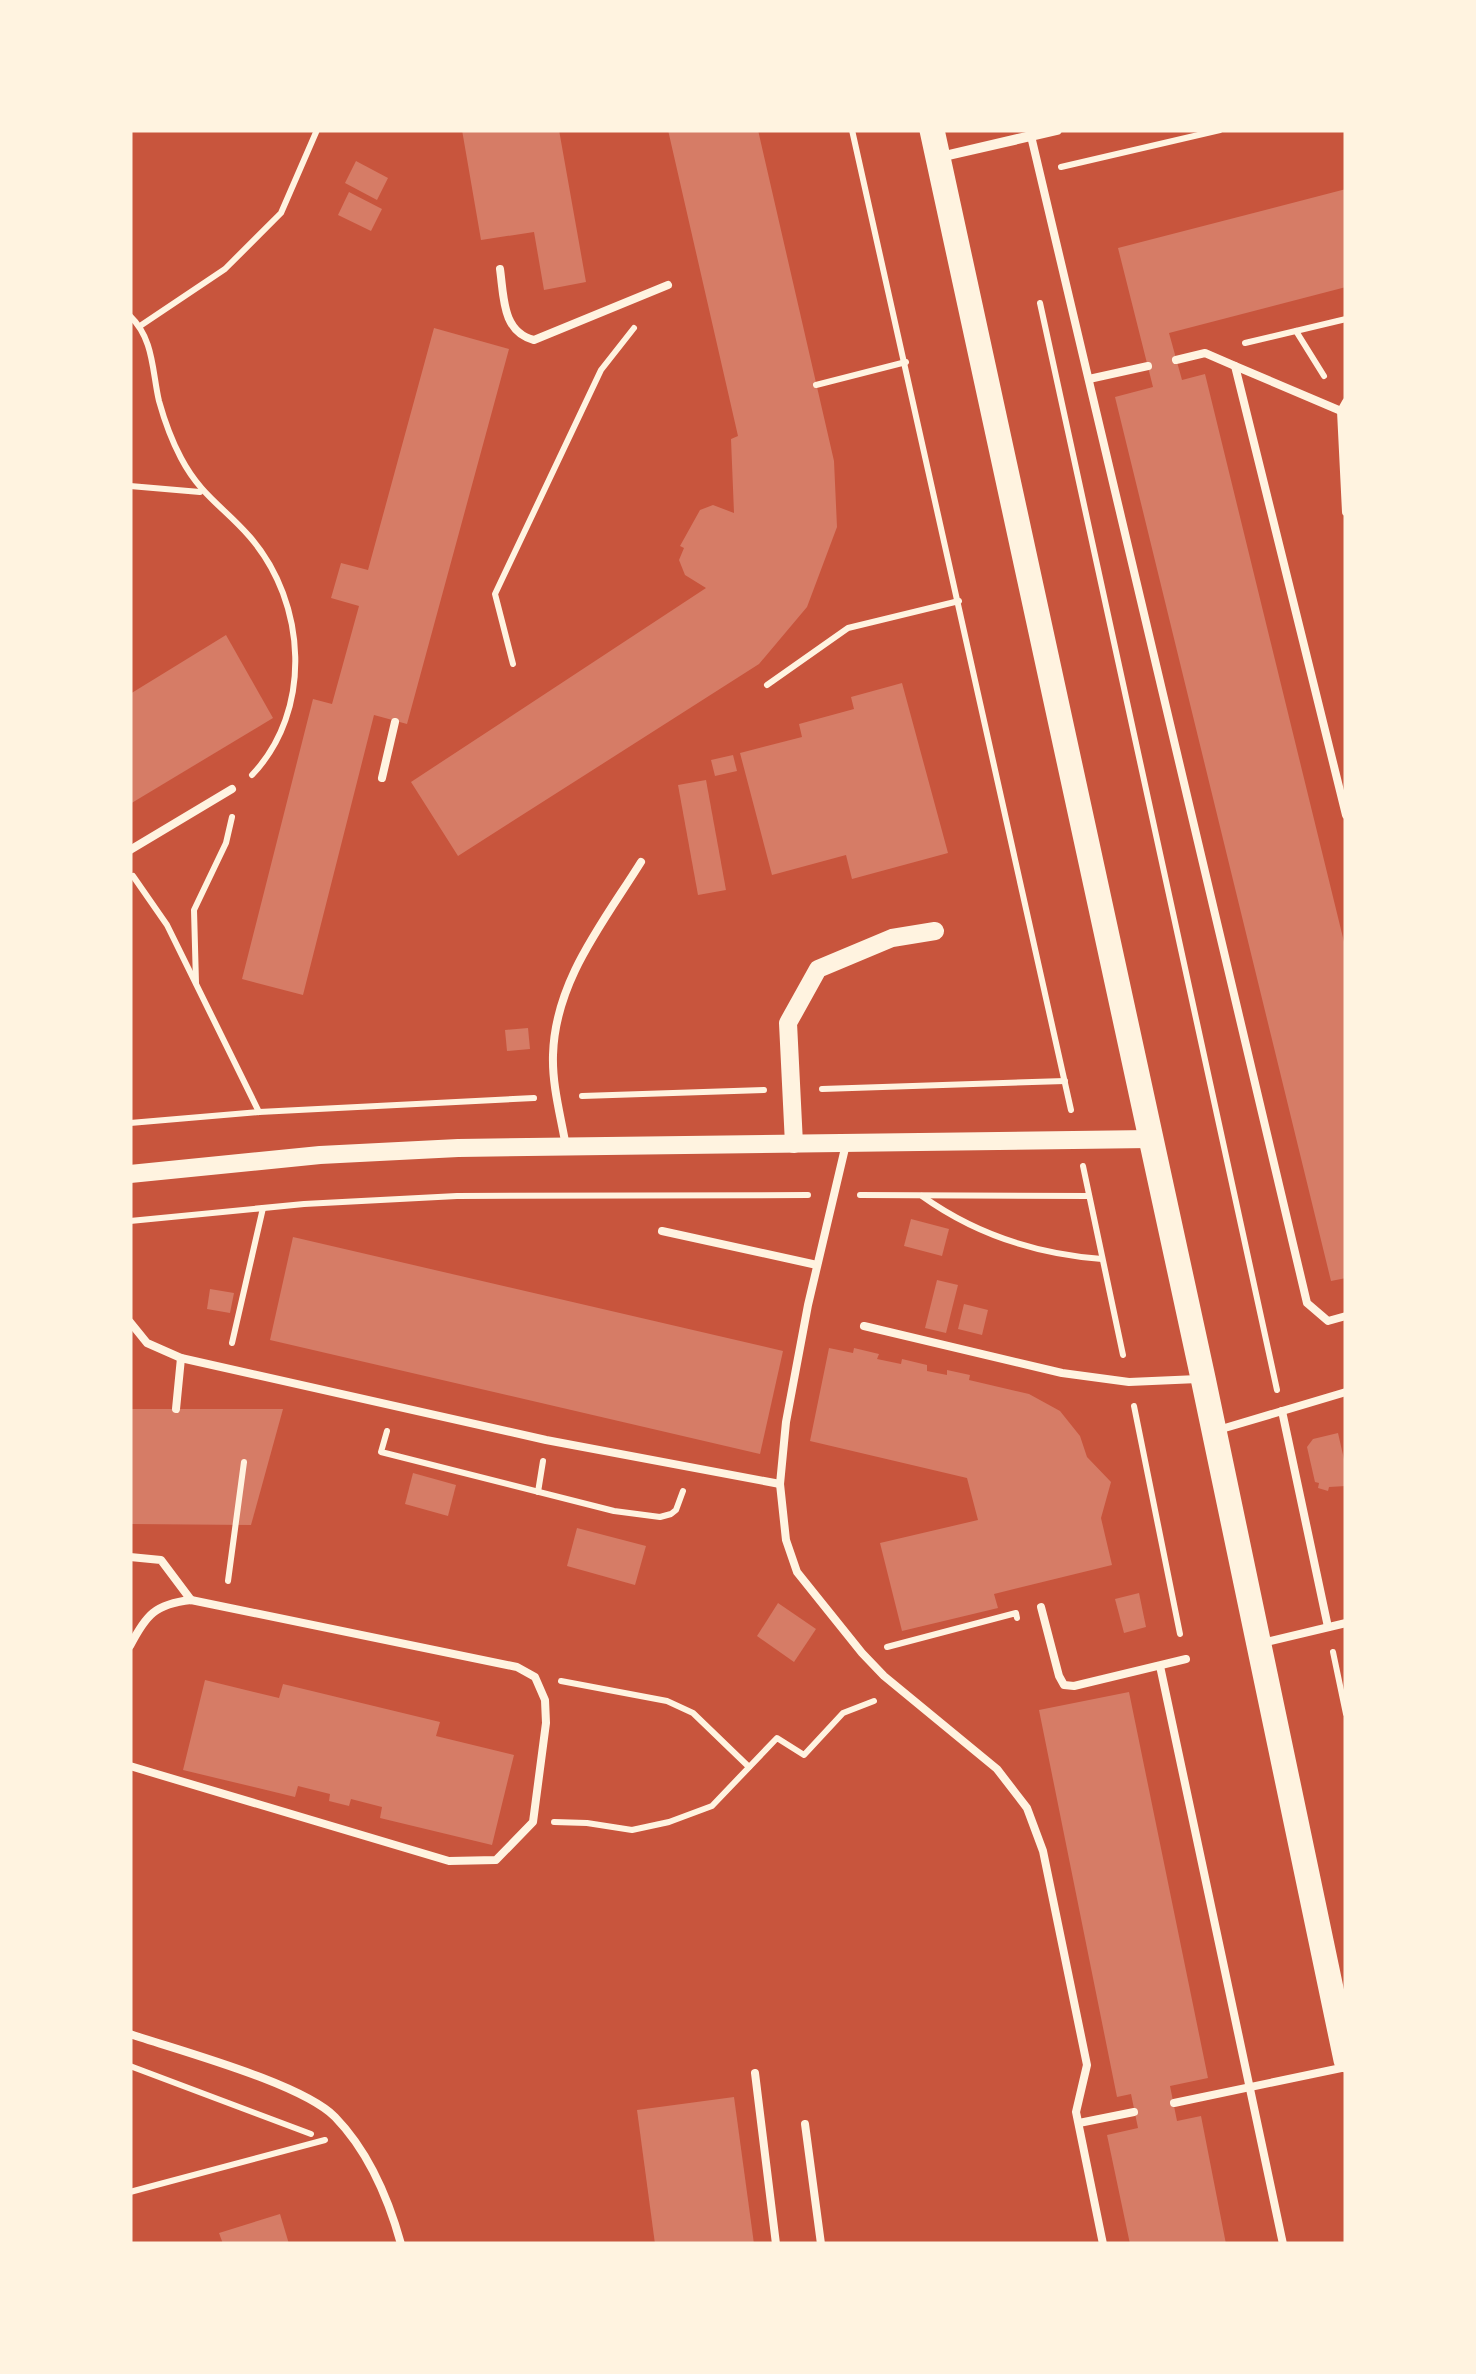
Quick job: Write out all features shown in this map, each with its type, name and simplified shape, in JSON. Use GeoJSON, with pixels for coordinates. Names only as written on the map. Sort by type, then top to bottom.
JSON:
{"type":"FeatureCollection","features":[{"type":"Feature","properties":{"kind":"main road"},"geometry":{"type":"LineString","coordinates":[[932,130],[1203,1378],[1346,2064]]}},
{"type":"Feature","properties":{"kind":"street"},"geometry":{"type":"LineString","coordinates":[[939,158],[1057,130]]}},
{"type":"Feature","properties":{"kind":"street"},"geometry":{"type":"LineString","coordinates":[[794,1144],[788,1023],[818,969],[892,938],[935,931]]}},
{"type":"Feature","properties":{"kind":"street"},"geometry":{"type":"LineString","coordinates":[[130,1174],[320,1155],[458,1148],[1150,1138]]}},
{"type":"Feature","properties":{"kind":"lane"},"geometry":{"type":"LineString","coordinates":[[1031,136],[1307,1303],[1328,1321],[1346,1316]]}},
{"type":"Feature","properties":{"kind":"lane"},"geometry":{"type":"LineString","coordinates":[[500,269],[507,317],[522,337],[534,340],[668,285]]}},
{"type":"Feature","properties":{"kind":"lane"},"geometry":{"type":"LineString","coordinates":[[1176,360],[1205,353],[1344,406],[1346,512]]}},
{"type":"Feature","properties":{"kind":"lane"},"geometry":{"type":"LineString","coordinates":[[1089,379],[1148,366]]}},
{"type":"Feature","properties":{"kind":"lane"},"geometry":{"type":"LineString","coordinates":[[1235,366],[1346,816]]}},
{"type":"Feature","properties":{"kind":"lane"},"geometry":{"type":"LineString","coordinates":[[382,778],[395,722]]}},
{"type":"Feature","properties":{"kind":"lane"},"geometry":{"type":"LineString","coordinates":[[1336,774],[1346,771]]}},
{"type":"Feature","properties":{"kind":"lane"},"geometry":{"type":"LineString","coordinates":[[130,850],[232,789]]}},
{"type":"Feature","properties":{"kind":"lane"},"geometry":{"type":"LineString","coordinates":[[566,1147],[553,1049],[557,1016],[575,968],[641,862]]}},
{"type":"Feature","properties":{"kind":"lane"},"geometry":{"type":"LineString","coordinates":[[846,1144],[786,1422],[780,1484],[786,1540],[797,1572],[862,1653],[997,1770],[1026,1808],[1042,1851],[1087,2064],[1078,2100],[1079,2124],[1103,2244]]}},
{"type":"Feature","properties":{"kind":"lane"},"geometry":{"type":"LineString","coordinates":[[662,1230],[817,1265]]}},
{"type":"Feature","properties":{"kind":"lane"},"geometry":{"type":"LineString","coordinates":[[130,1322],[147,1342],[181,1358],[546,1440],[780,1484]]}},
{"type":"Feature","properties":{"kind":"lane"},"geometry":{"type":"LineString","coordinates":[[864,1326],[1062,1374],[1129,1382],[1203,1378]]}},
{"type":"Feature","properties":{"kind":"lane"},"geometry":{"type":"LineString","coordinates":[[176,1409],[181,1358]]}},
{"type":"Feature","properties":{"kind":"lane"},"geometry":{"type":"LineString","coordinates":[[1214,1431],[1346,1392]]}},
{"type":"Feature","properties":{"kind":"lane"},"geometry":{"type":"LineString","coordinates":[[1282,1410],[1328,1627]]}},
{"type":"Feature","properties":{"kind":"lane"},"geometry":{"type":"LineString","coordinates":[[130,1557],[161,1560],[190,1600]]}},
{"type":"Feature","properties":{"kind":"lane"},"geometry":{"type":"LineString","coordinates":[[130,1646],[148,1618],[165,1603],[190,1600],[503,1663],[536,1676],[546,1700],[533,1822],[496,1860],[449,1861],[130,1766]]}},
{"type":"Feature","properties":{"kind":"lane"},"geometry":{"type":"LineString","coordinates":[[1041,1607],[1064,1686],[1186,1660]]}},
{"type":"Feature","properties":{"kind":"lane"},"geometry":{"type":"LineString","coordinates":[[1258,1644],[1346,1622]]}},
{"type":"Feature","properties":{"kind":"lane"},"geometry":{"type":"LineString","coordinates":[[1160,1666],[1283,2244]]}},
{"type":"Feature","properties":{"kind":"lane"},"geometry":{"type":"LineString","coordinates":[[130,2034],[303,2094],[333,2115],[367,2156],[391,2208],[401,2244]]}},
{"type":"Feature","properties":{"kind":"lane"},"geometry":{"type":"LineString","coordinates":[[1174,2104],[1346,2064]]}},
{"type":"Feature","properties":{"kind":"lane"},"geometry":{"type":"LineString","coordinates":[[755,2073],[776,2244]]}},
{"type":"Feature","properties":{"kind":"lane"},"geometry":{"type":"LineString","coordinates":[[1079,2124],[1134,2112]]}},
{"type":"Feature","properties":{"kind":"lane"},"geometry":{"type":"LineString","coordinates":[[806,2124],[821,2244]]}},
{"type":"Feature","properties":{"kind":"path"},"geometry":{"type":"LineString","coordinates":[[140,326],[224,269],[280,212],[317,130]]}},
{"type":"Feature","properties":{"kind":"path"},"geometry":{"type":"LineString","coordinates":[[852,130],[1078,1140],[1186,1660]]}},
{"type":"Feature","properties":{"kind":"path"},"geometry":{"type":"LineString","coordinates":[[1040,172],[1220,130]]}},
{"type":"Feature","properties":{"kind":"path"},"geometry":{"type":"LineString","coordinates":[[514,664],[495,594],[602,370],[668,285]]}},
{"type":"Feature","properties":{"kind":"path"},"geometry":{"type":"LineString","coordinates":[[1037,289],[1282,1410]]}},
{"type":"Feature","properties":{"kind":"path"},"geometry":{"type":"LineString","coordinates":[[130,316],[140,326],[152,356],[159,402],[180,456],[202,492],[252,538],[277,580],[296,638],[296,682],[281,734],[255,772],[232,789],[234,803],[226,843],[194,910],[196,983]]}},
{"type":"Feature","properties":{"kind":"path"},"geometry":{"type":"LineString","coordinates":[[1205,353],[1346,319]]}},
{"type":"Feature","properties":{"kind":"path"},"geometry":{"type":"LineString","coordinates":[[1296,331],[1344,406]]}},
{"type":"Feature","properties":{"kind":"path"},"geometry":{"type":"LineString","coordinates":[[816,385],[906,362]]}},
{"type":"Feature","properties":{"kind":"path"},"geometry":{"type":"LineString","coordinates":[[130,486],[202,492]]}},
{"type":"Feature","properties":{"kind":"path"},"geometry":{"type":"LineString","coordinates":[[767,684],[848,628],[959,601]]}},
{"type":"Feature","properties":{"kind":"path"},"geometry":{"type":"LineString","coordinates":[[130,870],[167,925],[259,1112]]}},
{"type":"Feature","properties":{"kind":"path"},"geometry":{"type":"LineString","coordinates":[[130,1123],[259,1112],[557,1097],[1065,1081]]}},
{"type":"Feature","properties":{"kind":"path"},"geometry":{"type":"LineString","coordinates":[[919,1194],[959,1220],[1010,1242],[1052,1254],[1102,1259]]}},
{"type":"Feature","properties":{"kind":"path"},"geometry":{"type":"LineString","coordinates":[[130,1222],[263,1208],[457,1196],[1088,1196]]}},
{"type":"Feature","properties":{"kind":"path"},"geometry":{"type":"LineString","coordinates":[[227,1367],[263,1208]]}},
{"type":"Feature","properties":{"kind":"path"},"geometry":{"type":"LineString","coordinates":[[381,1452],[614,1511],[660,1517],[676,1510],[682,1499],[686,1468]]}},
{"type":"Feature","properties":{"kind":"path"},"geometry":{"type":"LineString","coordinates":[[225,1607],[244,1462]]}},
{"type":"Feature","properties":{"kind":"path"},"geometry":{"type":"LineString","coordinates":[[862,1653],[1016,1613],[1020,1629]]}},
{"type":"Feature","properties":{"kind":"path"},"geometry":{"type":"LineString","coordinates":[[1328,1627],[1346,1714]]}},
{"type":"Feature","properties":{"kind":"path"},"geometry":{"type":"LineString","coordinates":[[536,1676],[667,1700],[693,1713],[749,1767]]}},
{"type":"Feature","properties":{"kind":"path"},"geometry":{"type":"LineString","coordinates":[[533,1822],[588,1822],[632,1830],[669,1822],[712,1806],[776,1738],[804,1754],[842,1713]]}},
{"type":"Feature","properties":{"kind":"path"},"geometry":{"type":"LineString","coordinates":[[130,2066],[326,2139],[335,2154]]}},
{"type":"Feature","properties":{"kind":"path"},"geometry":{"type":"LineString","coordinates":[[130,2192],[326,2139]]}},
{"type":"Feature","properties":{"kind":"building"},"geometry":{"type":"Polygon","coordinates":[[[462,130],[559,130],[586,282],[544,290],[534,232],[481,240],[462,130]]]}},
{"type":"Feature","properties":{"kind":"building"},"geometry":{"type":"Polygon","coordinates":[[[668,130],[758,130],[834,461],[837,527],[807,607],[759,664],[458,856],[411,782],[706,588],[685,575],[679,560],[684,548],[680,546],[700,510],[713,505],[734,513],[731,439],[738,436],[668,130]]]}},
{"type":"Feature","properties":{"kind":"building"},"geometry":{"type":"Polygon","coordinates":[[[356,161],[388,178],[377,200],[345,183],[356,161]]]}},
{"type":"Feature","properties":{"kind":"building"},"geometry":{"type":"Polygon","coordinates":[[[1346,189],[1346,287],[1169,333],[1182,380],[1205,374],[1346,950],[1346,1278],[1331,1281],[1115,397],[1153,387],[1118,248],[1346,189]]]}},
{"type":"Feature","properties":{"kind":"building"},"geometry":{"type":"Polygon","coordinates":[[[349,192],[382,209],[371,231],[338,215],[349,192]]]}},
{"type":"Feature","properties":{"kind":"building"},"geometry":{"type":"Polygon","coordinates":[[[434,328],[509,349],[407,724],[374,715],[303,995],[242,979],[313,699],[332,704],[359,606],[331,598],[341,563],[368,570],[434,328]]]}},
{"type":"Feature","properties":{"kind":"building"},"geometry":{"type":"Polygon","coordinates":[[[226,635],[273,718],[130,804],[130,694],[226,635]]]}},
{"type":"Feature","properties":{"kind":"building"},"geometry":{"type":"Polygon","coordinates":[[[902,683],[948,853],[852,879],[846,855],[772,875],[740,753],[802,737],[799,724],[854,709],[851,697],[902,683]]]}},
{"type":"Feature","properties":{"kind":"building"},"geometry":{"type":"Polygon","coordinates":[[[733,755],[737,771],[715,776],[711,760],[733,755]]]}},
{"type":"Feature","properties":{"kind":"building"},"geometry":{"type":"Polygon","coordinates":[[[706,780],[726,890],[698,895],[678,785],[706,780]]]}},
{"type":"Feature","properties":{"kind":"building"},"geometry":{"type":"Polygon","coordinates":[[[528,1028],[530,1049],[507,1051],[505,1030],[528,1028]]]}},
{"type":"Feature","properties":{"kind":"building"},"geometry":{"type":"Polygon","coordinates":[[[911,1219],[949,1229],[942,1256],[904,1246],[911,1219]]]}},
{"type":"Feature","properties":{"kind":"building"},"geometry":{"type":"Polygon","coordinates":[[[293,1237],[783,1351],[760,1454],[270,1340],[293,1237]]]}},
{"type":"Feature","properties":{"kind":"building"},"geometry":{"type":"Polygon","coordinates":[[[937,1280],[958,1285],[946,1333],[925,1328],[937,1280]]]}},
{"type":"Feature","properties":{"kind":"building"},"geometry":{"type":"Polygon","coordinates":[[[210,1289],[234,1293],[230,1313],[207,1309],[210,1289]]]}},
{"type":"Feature","properties":{"kind":"building"},"geometry":{"type":"Polygon","coordinates":[[[964,1304],[988,1310],[982,1335],[958,1329],[964,1304]]]}},
{"type":"Feature","properties":{"kind":"building"},"geometry":{"type":"Polygon","coordinates":[[[829,1348],[853,1353],[854,1348],[879,1354],[877,1359],[927,1365],[927,1371],[970,1375],[969,1380],[1029,1394],[1060,1411],[1080,1436],[1087,1457],[1111,1482],[1101,1518],[1112,1565],[994,1594],[998,1608],[902,1631],[880,1543],[978,1520],[967,1478],[810,1441],[829,1348]]]}},
{"type":"Feature","properties":{"kind":"building"},"geometry":{"type":"Polygon","coordinates":[[[130,1409],[283,1409],[251,1525],[130,1524],[130,1409]]]}},
{"type":"Feature","properties":{"kind":"building"},"geometry":{"type":"Polygon","coordinates":[[[1338,1433],[1346,1486],[1329,1487],[1328,1491],[1318,1488],[1319,1483],[1315,1482],[1307,1447],[1313,1439],[1338,1433]]]}},
{"type":"Feature","properties":{"kind":"building"},"geometry":{"type":"Polygon","coordinates":[[[413,1473],[456,1485],[448,1516],[405,1504],[413,1473]]]}},
{"type":"Feature","properties":{"kind":"building"},"geometry":{"type":"Polygon","coordinates":[[[577,1528],[646,1546],[635,1585],[567,1566],[577,1528]]]}},
{"type":"Feature","properties":{"kind":"building"},"geometry":{"type":"Polygon","coordinates":[[[1139,1593],[1146,1627],[1124,1633],[1115,1599],[1139,1593]]]}},
{"type":"Feature","properties":{"kind":"building"},"geometry":{"type":"Polygon","coordinates":[[[778,1603],[816,1629],[794,1662],[757,1636],[778,1603]]]}},
{"type":"Feature","properties":{"kind":"building"},"geometry":{"type":"Polygon","coordinates":[[[205,1680],[279,1698],[283,1684],[440,1722],[436,1736],[514,1755],[492,1845],[380,1818],[382,1807],[351,1799],[349,1806],[329,1801],[330,1794],[298,1786],[295,1797],[183,1770],[205,1680]]]}},
{"type":"Feature","properties":{"kind":"building"},"geometry":{"type":"Polygon","coordinates":[[[1129,1692],[1208,2078],[1170,2086],[1177,2121],[1201,2116],[1226,2244],[1130,2244],[1107,2135],[1138,2128],[1131,2094],[1117,2097],[1039,1710],[1129,1692]]]}},
{"type":"Feature","properties":{"kind":"building"},"geometry":{"type":"Polygon","coordinates":[[[734,2097],[754,2244],[655,2244],[637,2110],[734,2097]]]}},
{"type":"Feature","properties":{"kind":"building"},"geometry":{"type":"Polygon","coordinates":[[[280,2214],[289,2244],[223,2244],[219,2233],[280,2214]]]}}]}
